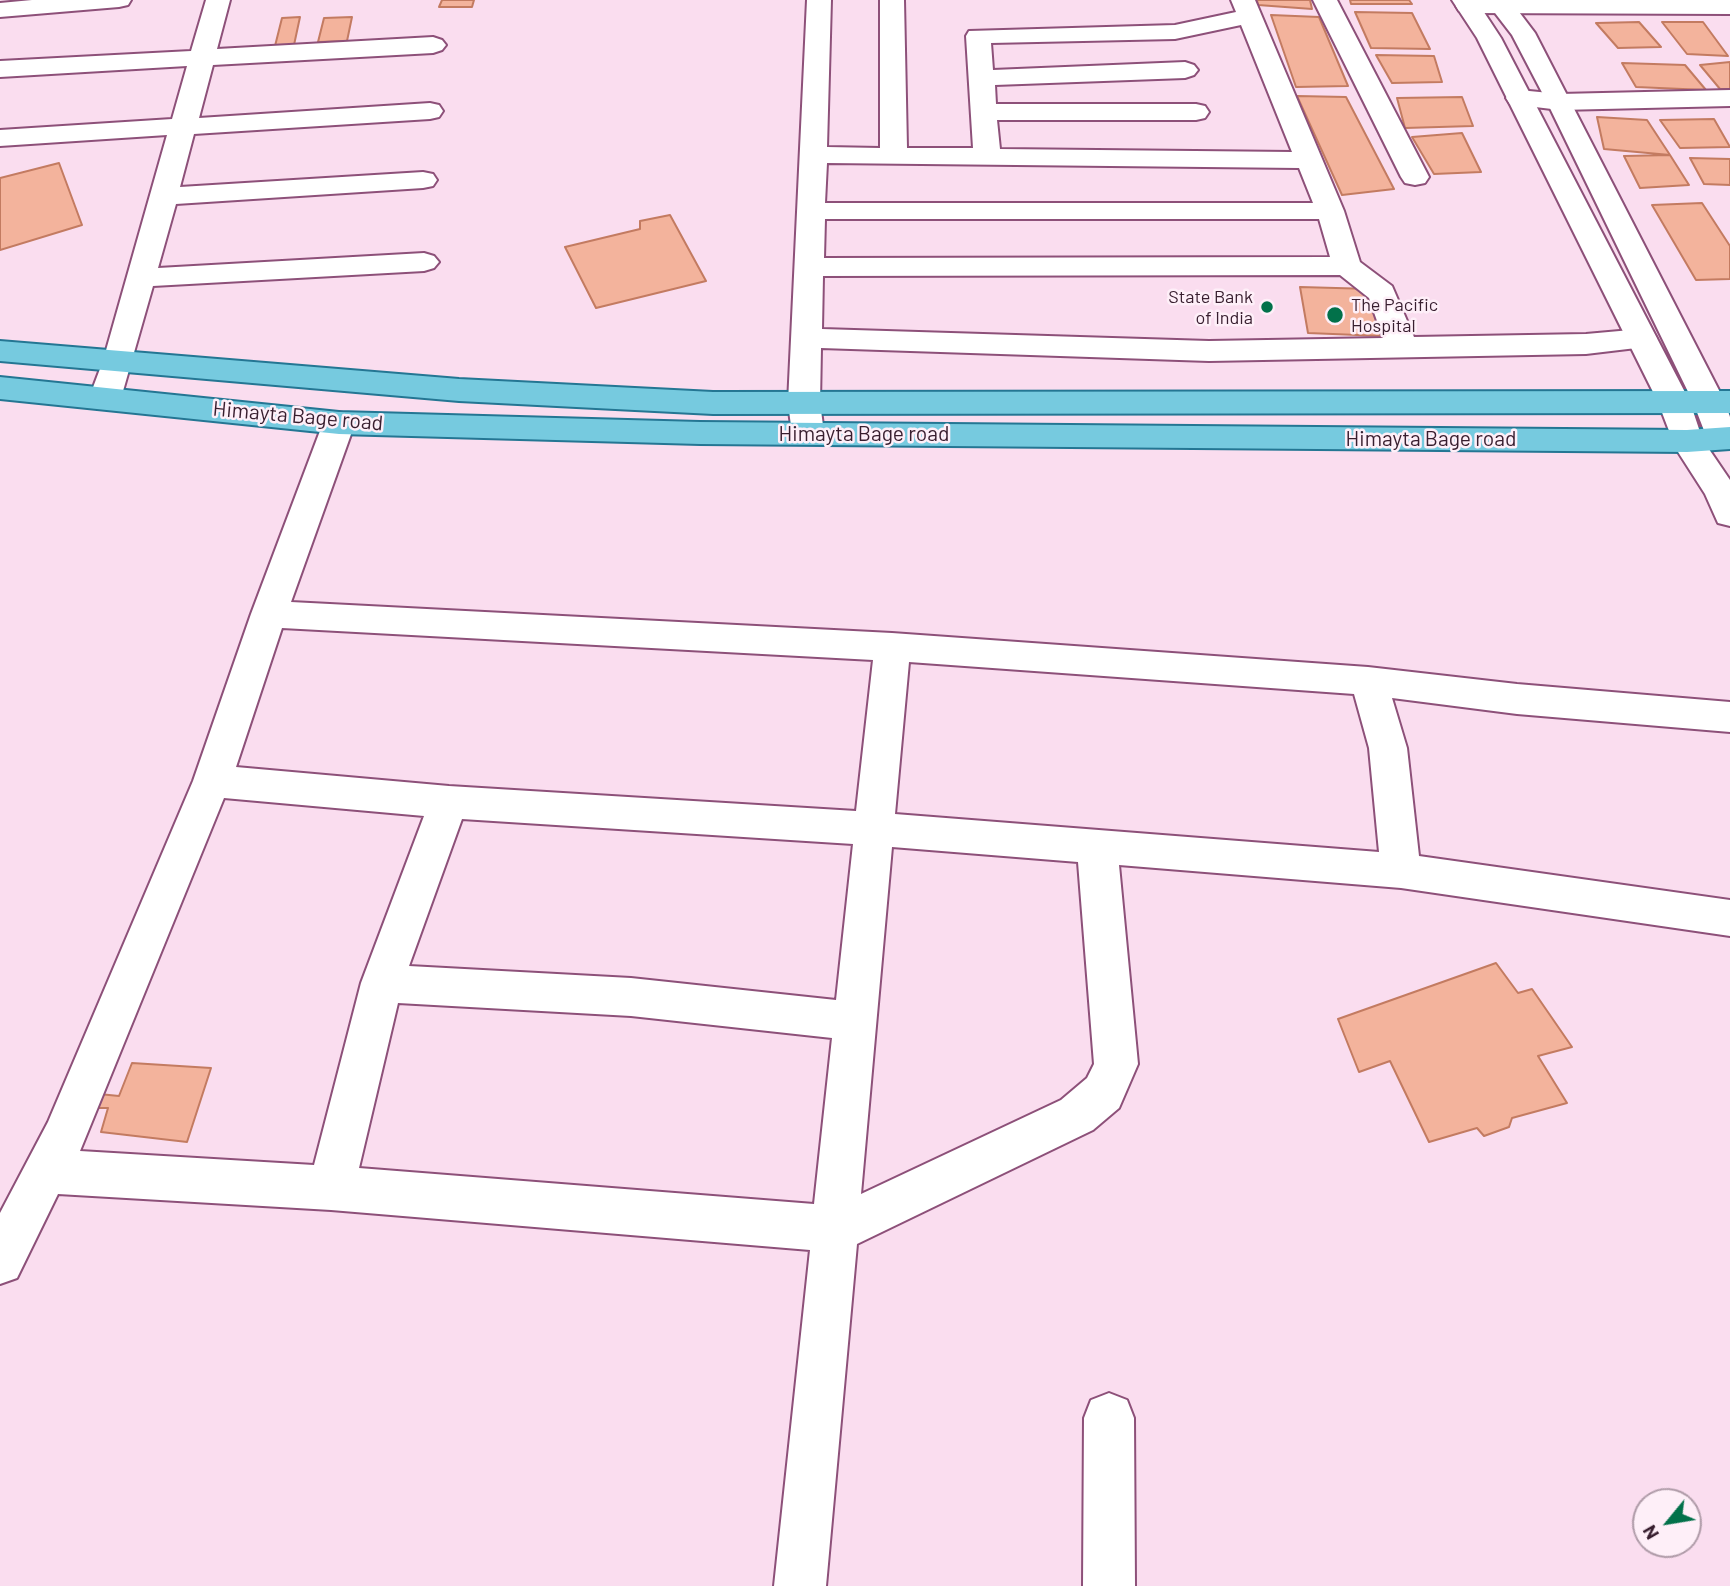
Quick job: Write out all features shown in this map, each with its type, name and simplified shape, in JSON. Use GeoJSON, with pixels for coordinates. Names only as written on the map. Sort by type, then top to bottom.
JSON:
{"type":"FeatureCollection","features":[{"type":"Feature","properties":{"kind":"main road"},"geometry":{"type":"LineString","coordinates":[[0,351],[459,390],[713,403],[806,418],[1719,402]]}},
{"type":"Feature","properties":{"kind":"main road","name":"Himayta Bage road"},"geometry":{"type":"LineString","coordinates":[[0,388],[339,423],[806,418],[1687,441],[1726,438]]}},
{"type":"Feature","properties":{"kind":"street"},"geometry":{"type":"LineString","coordinates":[[0,10],[119,0]]}},
{"type":"Feature","properties":{"kind":"street"},"geometry":{"type":"LineString","coordinates":[[105,398],[118,361],[200,57],[218,0]]}},
{"type":"Feature","properties":{"kind":"street"},"geometry":{"type":"LineString","coordinates":[[806,418],[819,0]]}},
{"type":"Feature","properties":{"kind":"street"},"geometry":{"type":"LineString","coordinates":[[892,0],[894,157]]}},
{"type":"Feature","properties":{"kind":"street"},"geometry":{"type":"LineString","coordinates":[[1325,0],[1415,177]]}},
{"type":"Feature","properties":{"kind":"street"},"geometry":{"type":"LineString","coordinates":[[1466,3],[1730,7]]}},
{"type":"Feature","properties":{"kind":"street"},"geometry":{"type":"LineString","coordinates":[[1466,3],[1489,38],[1674,402],[1687,441],[1725,503]]}},
{"type":"Feature","properties":{"kind":"street"},"geometry":{"type":"LineString","coordinates":[[1499,4],[1523,33],[1719,402],[1726,438],[1725,503]]}},
{"type":"Feature","properties":{"kind":"street"},"geometry":{"type":"LineString","coordinates":[[987,157],[978,36],[1175,32],[1246,8],[1330,211],[1347,266],[1382,293],[1402,347]]}},
{"type":"Feature","properties":{"kind":"street"},"geometry":{"type":"LineString","coordinates":[[1175,32],[1209,159]]}},
{"type":"Feature","properties":{"kind":"street"},"geometry":{"type":"LineString","coordinates":[[0,69],[433,45]]}},
{"type":"Feature","properties":{"kind":"street"},"geometry":{"type":"LineString","coordinates":[[981,78],[1185,71]]}},
{"type":"Feature","properties":{"kind":"street"},"geometry":{"type":"LineString","coordinates":[[1519,98],[1560,102],[1730,98]]}},
{"type":"Feature","properties":{"kind":"street"},"geometry":{"type":"LineString","coordinates":[[0,138],[430,111]]}},
{"type":"Feature","properties":{"kind":"street"},"geometry":{"type":"LineString","coordinates":[[984,112],[1196,112]]}},
{"type":"Feature","properties":{"kind":"street"},"geometry":{"type":"LineString","coordinates":[[814,155],[1308,160]]}},
{"type":"Feature","properties":{"kind":"street"},"geometry":{"type":"LineString","coordinates":[[162,196],[423,180]]}},
{"type":"Feature","properties":{"kind":"street"},"geometry":{"type":"LineString","coordinates":[[811,211],[1330,211]]}},
{"type":"Feature","properties":{"kind":"street"},"geometry":{"type":"LineString","coordinates":[[140,278],[424,262]]}},
{"type":"Feature","properties":{"kind":"street"},"geometry":{"type":"LineString","coordinates":[[810,267],[1347,266]]}},
{"type":"Feature","properties":{"kind":"street"},"geometry":{"type":"LineString","coordinates":[[807,338],[1209,351],[1586,344],[1642,339]]}},
{"type":"Feature","properties":{"kind":"street"},"geometry":{"type":"LineString","coordinates":[[0,1261],[64,1136],[212,781],[268,614],[339,423]]}},
{"type":"Feature","properties":{"kind":"street"},"geometry":{"type":"LineString","coordinates":[[268,614],[892,647],[1368,681],[1517,699],[1730,718]]}},
{"type":"Feature","properties":{"kind":"street"},"geometry":{"type":"LineString","coordinates":[[800,1586],[892,647]]}},
{"type":"Feature","properties":{"kind":"street"},"geometry":{"type":"LineString","coordinates":[[1368,681],[1388,748],[1401,871]]}},
{"type":"Feature","properties":{"kind":"street"},"geometry":{"type":"LineString","coordinates":[[212,781],[449,802],[873,829],[1401,871],[1730,918]]}},
{"type":"Feature","properties":{"kind":"street"},"geometry":{"type":"LineString","coordinates":[[331,1188],[382,983],[449,802]]}},
{"type":"Feature","properties":{"kind":"street"},"geometry":{"type":"LineString","coordinates":[[46,1171],[331,1188],[836,1229],[1077,1115],[1103,1093],[1115,1064],[1097,847]]}},
{"type":"Feature","properties":{"kind":"street"},"geometry":{"type":"LineString","coordinates":[[382,983],[631,997],[855,1021]]}},
{"type":"Feature","properties":{"kind":"street"},"geometry":{"type":"LineString","coordinates":[[1109,1418],[1109,1586]]}},
{"type":"Feature","properties":{"kind":"building"},"geometry":{"type":"Polygon","coordinates":[[[442,0],[474,0],[472,7],[439,7],[442,0]]]}},
{"type":"Feature","properties":{"kind":"building"},"geometry":{"type":"Polygon","coordinates":[[[1257,0],[1310,0],[1312,9],[1258,5],[1257,0]]]}},
{"type":"Feature","properties":{"kind":"building"},"geometry":{"type":"Polygon","coordinates":[[[1350,0],[1409,0],[1412,4],[1351,4],[1350,0]]]}},
{"type":"Feature","properties":{"kind":"building"},"geometry":{"type":"Polygon","coordinates":[[[1355,12],[1412,13],[1430,49],[1371,48],[1355,12]]]}},
{"type":"Feature","properties":{"kind":"building"},"geometry":{"type":"Polygon","coordinates":[[[1271,15],[1319,17],[1348,86],[1296,87],[1271,15]]]}},
{"type":"Feature","properties":{"kind":"building"},"geometry":{"type":"Polygon","coordinates":[[[300,17],[294,45],[275,46],[282,18],[300,17]]]}},
{"type":"Feature","properties":{"kind":"building"},"geometry":{"type":"Polygon","coordinates":[[[352,17],[347,41],[318,42],[324,18],[352,17]]]}},
{"type":"Feature","properties":{"kind":"building"},"geometry":{"type":"Polygon","coordinates":[[[1639,22],[1661,47],[1618,48],[1596,23],[1639,22]]]}},
{"type":"Feature","properties":{"kind":"building"},"geometry":{"type":"Polygon","coordinates":[[[1662,22],[1703,22],[1728,56],[1687,54],[1662,22]]]}},
{"type":"Feature","properties":{"kind":"building"},"geometry":{"type":"Polygon","coordinates":[[[1376,55],[1434,56],[1442,82],[1392,83],[1376,55]]]}},
{"type":"Feature","properties":{"kind":"building"},"geometry":{"type":"Polygon","coordinates":[[[1730,62],[1730,89],[1720,89],[1700,65],[1730,62]]]}},
{"type":"Feature","properties":{"kind":"building"},"geometry":{"type":"Polygon","coordinates":[[[1622,63],[1685,65],[1706,90],[1636,87],[1622,63]]]}},
{"type":"Feature","properties":{"kind":"building"},"geometry":{"type":"Polygon","coordinates":[[[1297,96],[1346,97],[1394,189],[1342,195],[1297,96]]]}},
{"type":"Feature","properties":{"kind":"building"},"geometry":{"type":"Polygon","coordinates":[[[1462,97],[1473,126],[1405,128],[1397,98],[1462,97]]]}},
{"type":"Feature","properties":{"kind":"building"},"geometry":{"type":"Polygon","coordinates":[[[1597,117],[1647,120],[1670,155],[1604,149],[1597,117]]]}},
{"type":"Feature","properties":{"kind":"building"},"geometry":{"type":"Polygon","coordinates":[[[1714,119],[1730,147],[1680,148],[1660,120],[1714,119]]]}},
{"type":"Feature","properties":{"kind":"building"},"geometry":{"type":"Polygon","coordinates":[[[1462,133],[1481,172],[1434,174],[1412,137],[1462,133]]]}},
{"type":"Feature","properties":{"kind":"building"},"geometry":{"type":"Polygon","coordinates":[[[1670,155],[1689,185],[1640,188],[1624,156],[1670,155]]]}},
{"type":"Feature","properties":{"kind":"building"},"geometry":{"type":"Polygon","coordinates":[[[1690,158],[1730,159],[1730,185],[1704,184],[1690,158]]]}},
{"type":"Feature","properties":{"kind":"building"},"geometry":{"type":"Polygon","coordinates":[[[59,163],[82,225],[0,250],[0,178],[59,163]]]}},
{"type":"Feature","properties":{"kind":"building"},"geometry":{"type":"Polygon","coordinates":[[[1702,203],[1730,246],[1730,279],[1696,280],[1652,205],[1702,203]]]}},
{"type":"Feature","properties":{"kind":"building"},"geometry":{"type":"Polygon","coordinates":[[[670,215],[706,281],[596,308],[565,247],[640,229],[640,221],[670,215]]]}},
{"type":"Feature","properties":{"kind":"building"},"geometry":{"type":"Polygon","coordinates":[[[1300,287],[1372,289],[1382,336],[1308,333],[1300,287]]]}},
{"type":"Feature","properties":{"kind":"building"},"geometry":{"type":"Polygon","coordinates":[[[1496,963],[1518,993],[1532,989],[1572,1047],[1538,1056],[1567,1103],[1512,1118],[1509,1127],[1484,1136],[1477,1128],[1429,1142],[1390,1061],[1359,1072],[1338,1019],[1496,963]]]}},
{"type":"Feature","properties":{"kind":"building"},"geometry":{"type":"Polygon","coordinates":[[[132,1063],[211,1068],[187,1142],[101,1132],[108,1108],[89,1108],[99,1094],[119,1096],[132,1063]]]}},
{"type":"Feature","properties":{"kind":"place","name":"State Bank of India"},"geometry":{"type":"Point","coordinates":[1267,307]}},
{"type":"Feature","properties":{"kind":"place","name":"The Pacific Hospital"},"geometry":{"type":"Point","coordinates":[1335,315]}}]}
